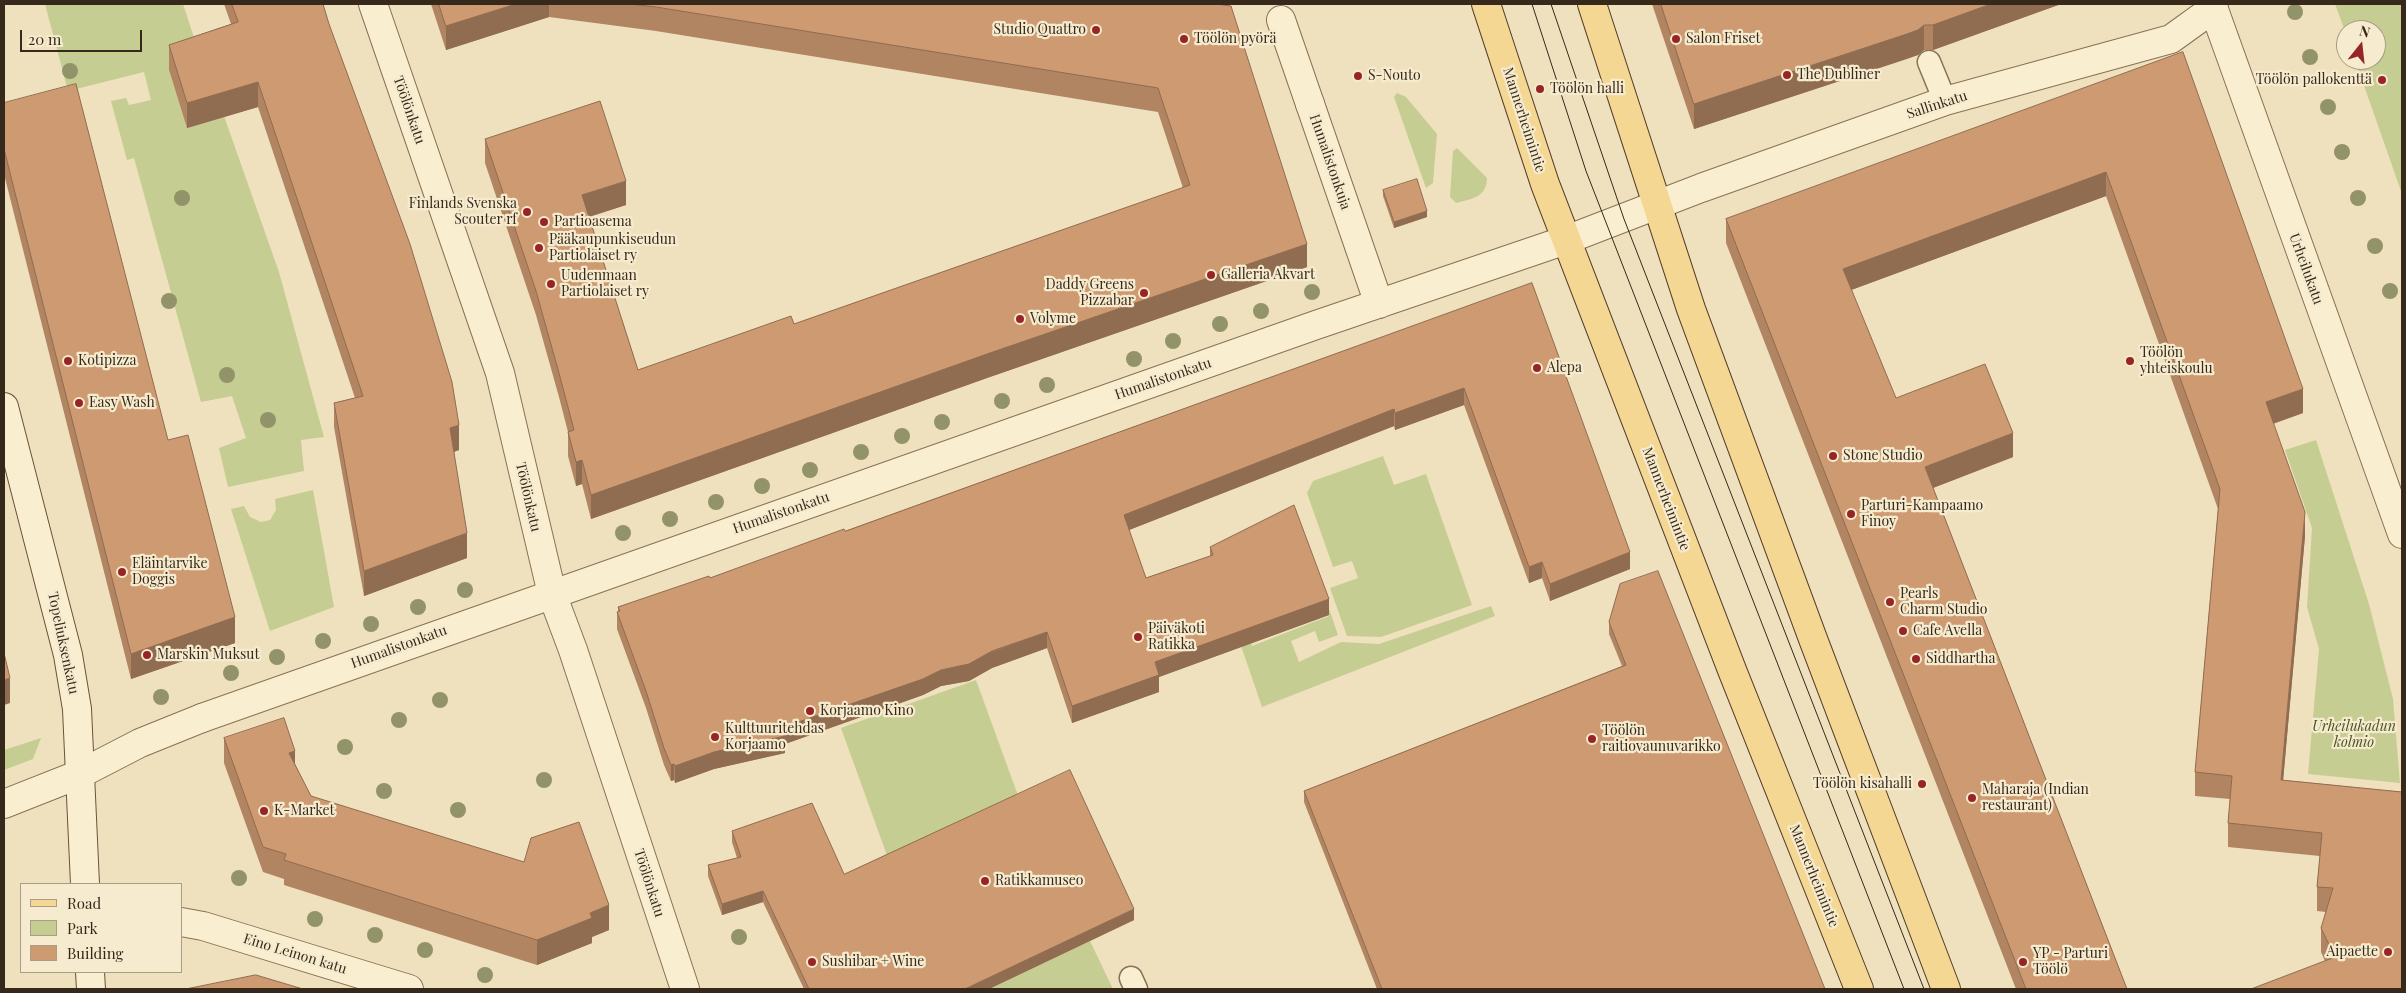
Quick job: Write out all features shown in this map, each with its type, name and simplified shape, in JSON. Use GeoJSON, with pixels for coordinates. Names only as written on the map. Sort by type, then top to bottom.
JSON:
{"type":"FeatureCollection","features":[{"type":"Feature","properties":{"kind":"main road","name":"Mannerheimintie"},"geometry":{"type":"LineString","coordinates":[[1486,4],[1530,143],[1566,240],[1732,670],[1859,989]]}},
{"type":"Feature","properties":{"kind":"main road"},"geometry":{"type":"LineString","coordinates":[[1592,4],[1701,337],[1946,989]]}},
{"type":"Feature","properties":{"kind":"street","name":"Töölönkatu"},"geometry":{"type":"LineString","coordinates":[[373,4],[500,373],[552,594],[573,650],[684,989]]}},
{"type":"Feature","properties":{"kind":"street","name":"Sallinkatu"},"geometry":{"type":"LineString","coordinates":[[1566,240],[1701,188],[1944,101],[2171,39],[2213,6]]}},
{"type":"Feature","properties":{"kind":"street","name":"Urheilukatu"},"geometry":{"type":"LineString","coordinates":[[2213,6],[2402,534]]}},
{"type":"Feature","properties":{"kind":"street","name":"Humalistonkuja"},"geometry":{"type":"LineString","coordinates":[[1281,20],[1379,304]]}},
{"type":"Feature","properties":{"kind":"street","name":"Humalistonkatu"},"geometry":{"type":"LineString","coordinates":[[4,804],[80,774],[140,743],[202,718],[1566,240]]}},
{"type":"Feature","properties":{"kind":"street","name":"Topeliuksenkatu"},"geometry":{"type":"LineString","coordinates":[[4,408],[68,655],[77,709],[85,883]]}},
{"type":"Feature","properties":{"kind":"street","name":"Eino Leinon katu"},"geometry":{"type":"LineString","coordinates":[[182,922],[203,926],[409,989]]}},
{"type":"Feature","properties":{"kind":"street"},"geometry":{"type":"LineString","coordinates":[[90,973],[91,989]]}},
{"type":"Feature","properties":{"kind":"lane"},"geometry":{"type":"LineString","coordinates":[[1929,62],[1944,101]]}},
{"type":"Feature","properties":{"kind":"green space"},"geometry":{"type":"Polygon","coordinates":[[[45,4],[183,4],[201,59],[169,70],[187,127],[224,116],[279,272],[324,437],[301,440],[304,471],[228,487],[219,448],[246,438],[232,396],[201,402],[134,158],[127,160],[111,101],[126,98],[129,105],[151,100],[144,72],[68,91],[45,4]]]}},
{"type":"Feature","properties":{"kind":"green space","name":"Töölön pallokenttä"},"geometry":{"type":"Polygon","coordinates":[[[2335,4],[2402,4],[2402,194],[2359,70],[2386,70],[2386,20],[2341,20],[2335,4]]]}},
{"type":"Feature","properties":{"kind":"green space"},"geometry":{"type":"Polygon","coordinates":[[[1397,93],[1406,97],[1437,134],[1433,183],[1426,188],[1394,97],[1397,93]]]}},
{"type":"Feature","properties":{"kind":"green space"},"geometry":{"type":"Polygon","coordinates":[[[1457,148],[1487,178],[1481,193],[1473,198],[1456,203],[1450,197],[1453,151],[1457,148]]]}},
{"type":"Feature","properties":{"kind":"green space","name":"Urheilukadun kolmio"},"geometry":{"type":"Polygon","coordinates":[[[2316,440],[2369,604],[2393,699],[2400,783],[2308,774],[2319,649],[2307,607],[2312,528],[2285,450],[2316,440]]]}},
{"type":"Feature","properties":{"kind":"green space"},"geometry":{"type":"Polygon","coordinates":[[[1383,456],[1394,485],[1426,474],[1472,605],[1381,637],[1347,636],[1330,588],[1358,578],[1352,561],[1333,567],[1307,493],[1313,481],[1383,456]]]}},
{"type":"Feature","properties":{"kind":"green space"},"geometry":{"type":"Polygon","coordinates":[[[313,490],[334,607],[270,631],[231,509],[244,506],[250,517],[261,522],[270,520],[276,510],[275,499],[313,490]]]}},
{"type":"Feature","properties":{"kind":"green space"},"geometry":{"type":"Polygon","coordinates":[[[1323,591],[1338,635],[1319,642],[1315,631],[1291,641],[1299,662],[1341,642],[1379,644],[1491,606],[1495,616],[1262,707],[1226,602],[1235,599],[1252,646],[1329,616],[1321,592],[1323,591]]]}},
{"type":"Feature","properties":{"kind":"green space"},"geometry":{"type":"Polygon","coordinates":[[[976,680],[1020,801],[889,861],[841,728],[976,680]]]}},
{"type":"Feature","properties":{"kind":"green space"},"geometry":{"type":"Polygon","coordinates":[[[41,738],[33,759],[4,770],[4,750],[41,738]]]}},
{"type":"Feature","properties":{"kind":"green space"},"geometry":{"type":"Polygon","coordinates":[[[1090,941],[1113,989],[989,989],[1090,941]]]}},
{"type":"Feature","properties":{"kind":"building"},"geometry":{"type":"Polygon","coordinates":[[[232,4],[323,4],[410,244],[452,382],[459,425],[450,428],[467,533],[364,571],[334,403],[363,396],[258,82],[187,103],[169,45],[238,22],[232,4]]]}},
{"type":"Feature","properties":{"kind":"building"},"geometry":{"type":"Polygon","coordinates":[[[439,4],[516,4],[446,26],[439,4]]]}},
{"type":"Feature","properties":{"kind":"building"},"geometry":{"type":"Polygon","coordinates":[[[630,4],[1216,4],[1231,6],[1307,244],[987,354],[591,495],[582,460],[576,462],[568,432],[574,430],[536,291],[485,139],[600,101],[626,181],[582,195],[638,370],[791,316],[794,324],[1190,185],[1158,88],[630,4]]]}},
{"type":"Feature","properties":{"kind":"building"},"geometry":{"type":"Polygon","coordinates":[[[1661,4],[1991,4],[1933,25],[1924,25],[1918,30],[1904,35],[1694,104],[1661,4]]]}},
{"type":"Feature","properties":{"kind":"building"},"geometry":{"type":"Polygon","coordinates":[[[2183,52],[2303,389],[2266,402],[2305,512],[2281,780],[2402,792],[2402,989],[2251,989],[2335,957],[2321,928],[2333,888],[2317,887],[2322,833],[2228,823],[2232,776],[2195,772],[2220,489],[2106,172],[1843,269],[1896,398],[1985,364],[2013,433],[1925,467],[2127,989],[2026,989],[1726,219],[2183,52]]]}},
{"type":"Feature","properties":{"kind":"building"},"geometry":{"type":"Polygon","coordinates":[[[76,84],[168,440],[188,435],[235,617],[131,654],[4,149],[4,103],[76,84]]]}},
{"type":"Feature","properties":{"kind":"building"},"geometry":{"type":"Polygon","coordinates":[[[1417,179],[1427,211],[1394,222],[1383,190],[1417,179]]]}},
{"type":"Feature","properties":{"kind":"building"},"geometry":{"type":"Polygon","coordinates":[[[1532,283],[1630,552],[1550,584],[1542,562],[1529,567],[1464,388],[1395,413],[1394,409],[1124,515],[1146,578],[1213,555],[1210,547],[1294,505],[1329,599],[1155,662],[1159,675],[1072,706],[1047,632],[992,651],[969,664],[941,670],[923,679],[781,728],[785,736],[714,752],[675,766],[674,764],[671,765],[617,612],[620,611],[618,607],[709,576],[710,578],[844,529],[845,531],[1532,283]]]}},
{"type":"Feature","properties":{"kind":"building","name":"Töölön raitiovaunuvarikko"},"geometry":{"type":"Polygon","coordinates":[[[1658,571],[1825,989],[1382,989],[1304,791],[1626,665],[1609,622],[1620,584],[1658,571]]]}},
{"type":"Feature","properties":{"kind":"building"},"geometry":{"type":"Polygon","coordinates":[[[4,653],[10,678],[4,680],[4,653]]]}},
{"type":"Feature","properties":{"kind":"building"},"geometry":{"type":"Polygon","coordinates":[[[284,718],[295,751],[289,753],[311,796],[524,862],[531,838],[579,822],[609,905],[590,913],[592,918],[537,940],[284,860],[286,854],[263,847],[224,738],[284,718]]]}},
{"type":"Feature","properties":{"kind":"building","name":"Ratikkamuseo"},"geometry":{"type":"Polygon","coordinates":[[[1070,770],[1134,909],[965,989],[809,989],[763,891],[722,904],[708,865],[741,857],[732,831],[812,803],[844,874],[1070,770]]]}},
{"type":"Feature","properties":{"kind":"building"},"geometry":{"type":"Polygon","coordinates":[[[256,975],[303,989],[186,989],[256,975]]]}},
{"type":"Feature","properties":{"kind":"tram line"},"geometry":{"type":"LineString","coordinates":[[1532,4],[1586,171],[1904,989]]}},
{"type":"Feature","properties":{"kind":"tram line"},"geometry":{"type":"LineString","coordinates":[[1551,4],[1624,219],[1924,989]]}},
{"type":"Feature","properties":{"kind":"place","name":"Studio Quattro"},"geometry":{"type":"Point","coordinates":[1096,30]}},
{"type":"Feature","properties":{"kind":"place","name":"Töölön pyörä"},"geometry":{"type":"Point","coordinates":[1184,39]}},
{"type":"Feature","properties":{"kind":"place","name":"Salon Friset"},"geometry":{"type":"Point","coordinates":[1676,39]}},
{"type":"Feature","properties":{"kind":"place","name":"The Dubliner"},"geometry":{"type":"Point","coordinates":[1787,75]}},
{"type":"Feature","properties":{"kind":"place","name":"S-Nouto"},"geometry":{"type":"Point","coordinates":[1358,76]}},
{"type":"Feature","properties":{"kind":"place","name":"Töölön pallokenttä"},"geometry":{"type":"Point","coordinates":[2382,80]}},
{"type":"Feature","properties":{"kind":"place","name":"Töölön halli"},"geometry":{"type":"Point","coordinates":[1540,89]}},
{"type":"Feature","properties":{"kind":"place","name":"Finlands Svenska Scouter rf"},"geometry":{"type":"Point","coordinates":[527,212]}},
{"type":"Feature","properties":{"kind":"place","name":"Partioasema"},"geometry":{"type":"Point","coordinates":[544,222]}},
{"type":"Feature","properties":{"kind":"place","name":"Pääkaupunkiseudun Partiolaiset ry"},"geometry":{"type":"Point","coordinates":[539,248]}},
{"type":"Feature","properties":{"kind":"place","name":"Galleria Akvart"},"geometry":{"type":"Point","coordinates":[1211,275]}},
{"type":"Feature","properties":{"kind":"place","name":"Uudenmaan Partiolaiset ry"},"geometry":{"type":"Point","coordinates":[551,284]}},
{"type":"Feature","properties":{"kind":"place","name":"Daddy Greens Pizzabar"},"geometry":{"type":"Point","coordinates":[1144,293]}},
{"type":"Feature","properties":{"kind":"place","name":"Volyme"},"geometry":{"type":"Point","coordinates":[1020,319]}},
{"type":"Feature","properties":{"kind":"place","name":"Kotipizza"},"geometry":{"type":"Point","coordinates":[68,361]}},
{"type":"Feature","properties":{"kind":"place","name":"Töölön yhteiskoulu"},"geometry":{"type":"Point","coordinates":[2130,361]}},
{"type":"Feature","properties":{"kind":"place","name":"Alepa"},"geometry":{"type":"Point","coordinates":[1537,368]}},
{"type":"Feature","properties":{"kind":"place","name":"Easy Wash"},"geometry":{"type":"Point","coordinates":[79,403]}},
{"type":"Feature","properties":{"kind":"place","name":"Stone Studio"},"geometry":{"type":"Point","coordinates":[1833,456]}},
{"type":"Feature","properties":{"kind":"place","name":"Parturi-Kampaamo Finoy"},"geometry":{"type":"Point","coordinates":[1851,514]}},
{"type":"Feature","properties":{"kind":"place","name":"Eläintarvike Doggis"},"geometry":{"type":"Point","coordinates":[122,572]}},
{"type":"Feature","properties":{"kind":"place","name":"Pearls Charm Studio"},"geometry":{"type":"Point","coordinates":[1890,602]}},
{"type":"Feature","properties":{"kind":"place","name":"Cafe Avella"},"geometry":{"type":"Point","coordinates":[1903,631]}},
{"type":"Feature","properties":{"kind":"place","name":"Päiväkoti Ratikka"},"geometry":{"type":"Point","coordinates":[1138,637]}},
{"type":"Feature","properties":{"kind":"place","name":"Marskin Muksut"},"geometry":{"type":"Point","coordinates":[147,655]}},
{"type":"Feature","properties":{"kind":"place","name":"Siddhartha"},"geometry":{"type":"Point","coordinates":[1916,659]}},
{"type":"Feature","properties":{"kind":"place","name":"Korjaamo Kino"},"geometry":{"type":"Point","coordinates":[810,711]}},
{"type":"Feature","properties":{"kind":"place","name":"Kulttuuritehdas Korjaamo"},"geometry":{"type":"Point","coordinates":[715,737]}},
{"type":"Feature","properties":{"kind":"place","name":"Töölön raitiovaunuvarikko"},"geometry":{"type":"Point","coordinates":[1592,739]}},
{"type":"Feature","properties":{"kind":"place","name":"Töölön kisahalli"},"geometry":{"type":"Point","coordinates":[1922,784]}},
{"type":"Feature","properties":{"kind":"place","name":"Maharaja (Indian restaurant)"},"geometry":{"type":"Point","coordinates":[1972,798]}},
{"type":"Feature","properties":{"kind":"place","name":"K-Market"},"geometry":{"type":"Point","coordinates":[264,811]}},
{"type":"Feature","properties":{"kind":"place","name":"Ratikkamuseo"},"geometry":{"type":"Point","coordinates":[985,881]}},
{"type":"Feature","properties":{"kind":"place","name":"Aipaette"},"geometry":{"type":"Point","coordinates":[2388,952]}},
{"type":"Feature","properties":{"kind":"place","name":"Sushibar + Wine"},"geometry":{"type":"Point","coordinates":[812,962]}},
{"type":"Feature","properties":{"kind":"place","name":"YP - Parturi Töölö"},"geometry":{"type":"Point","coordinates":[2023,962]}}]}
